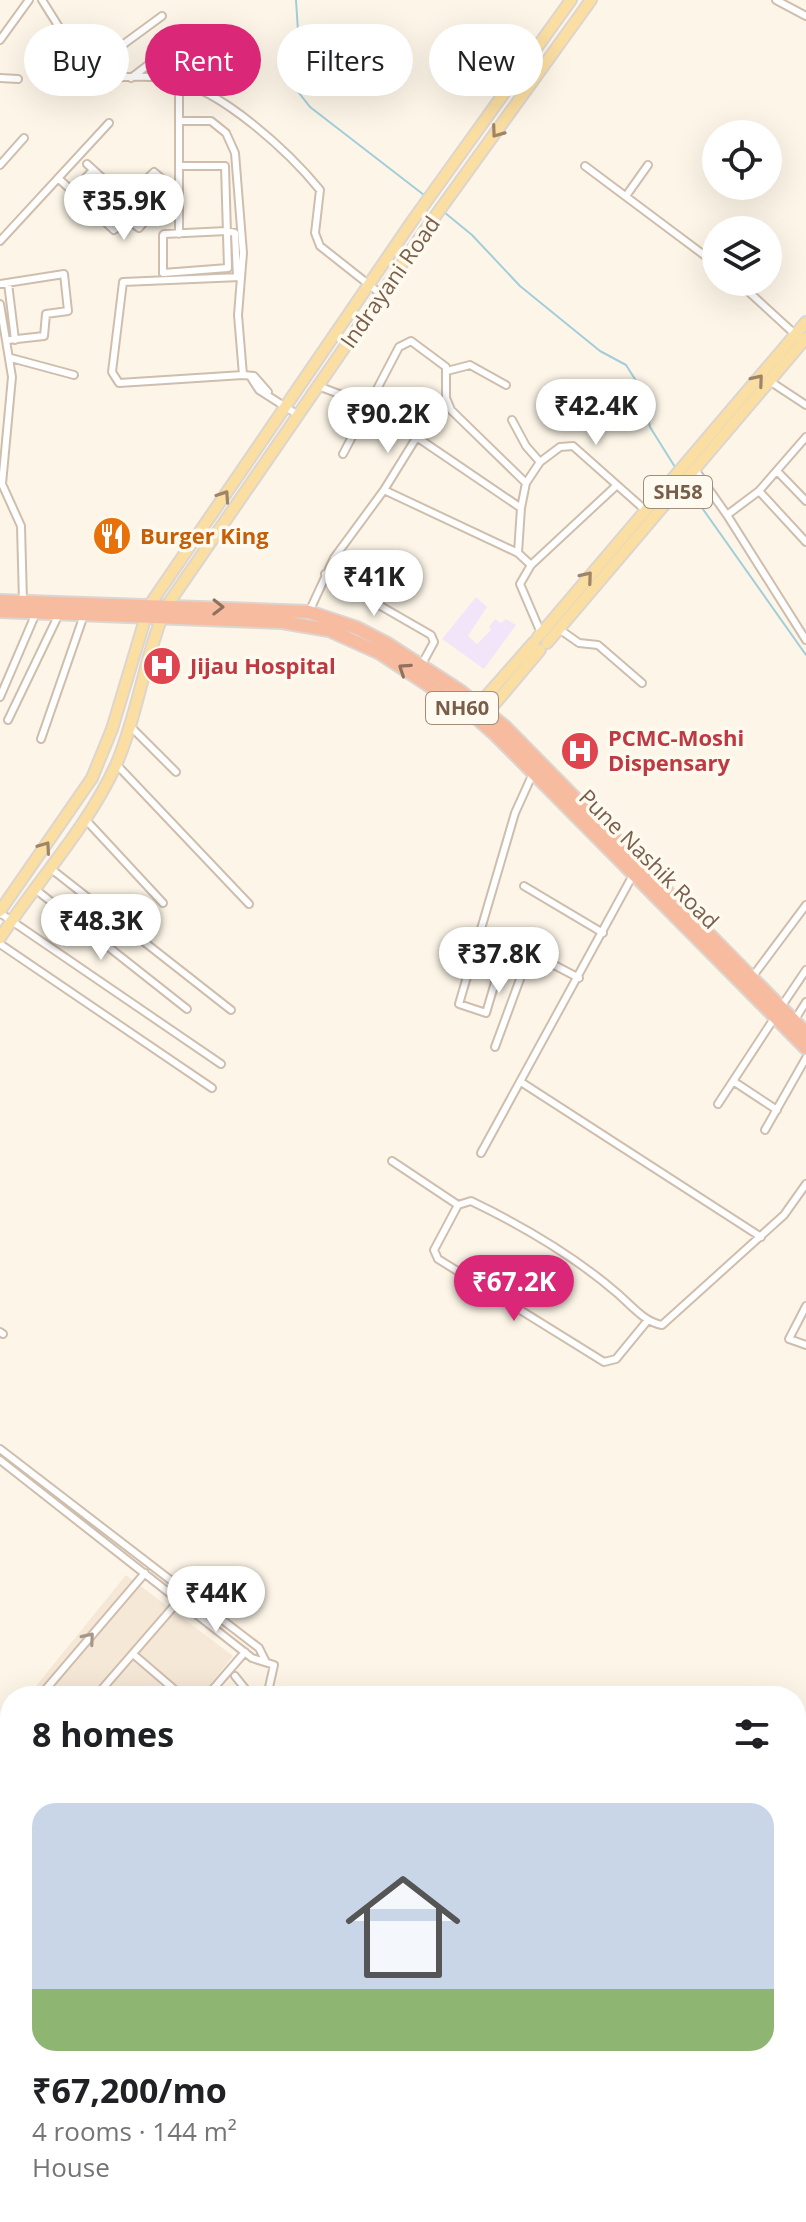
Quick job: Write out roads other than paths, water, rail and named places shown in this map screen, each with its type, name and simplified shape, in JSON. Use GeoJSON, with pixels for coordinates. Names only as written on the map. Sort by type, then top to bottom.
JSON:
{"type":"FeatureCollection","features":[{"type":"Feature","properties":{"kind":"highway","name":"Pune Nashik Road"},"geometry":{"type":"LineString","coordinates":[[0,601],[146,612]]}},
{"type":"Feature","properties":{"kind":"highway","name":"Pune Nashik Road"},"geometry":{"type":"LineString","coordinates":[[0,611],[84,615],[309,612],[357,628],[422,665],[564,784],[753,976],[806,1048]]}},
{"type":"Feature","properties":{"kind":"highway","name":"Pune Nashik Road"},"geometry":{"type":"LineString","coordinates":[[163,612],[282,622],[329,630],[380,653],[479,713],[634,872],[778,1012],[806,1033]]}},
{"type":"Feature","properties":{"kind":"main road","name":"Indrayani Road"},"geometry":{"type":"LineString","coordinates":[[0,912],[92,778],[112,729],[146,612],[429,199],[571,0]]}},
{"type":"Feature","properties":{"kind":"main road","name":"Indrayani Road"},"geometry":{"type":"LineString","coordinates":[[0,938],[85,819],[116,764],[163,612],[445,203],[591,0]]}},
{"type":"Feature","properties":{"kind":"main road","name":"SH58"},"geometry":{"type":"LineString","coordinates":[[540,641],[559,629],[771,382],[802,338],[806,322]]}},
{"type":"Feature","properties":{"kind":"main road","name":"SH58"},"geometry":{"type":"LineString","coordinates":[[479,713],[644,509],[802,338]]}},
{"type":"Feature","properties":{"kind":"street"},"geometry":{"type":"LineString","coordinates":[[0,40],[29,0]]}},
{"type":"Feature","properties":{"kind":"street"},"geometry":{"type":"LineString","coordinates":[[42,0],[57,24]]}},
{"type":"Feature","properties":{"kind":"street"},"geometry":{"type":"LineString","coordinates":[[776,0],[806,16]]}},
{"type":"Feature","properties":{"kind":"street"},"geometry":{"type":"LineString","coordinates":[[129,40],[162,16]]}},
{"type":"Feature","properties":{"kind":"street"},"geometry":{"type":"LineString","coordinates":[[131,78],[145,67]]}},
{"type":"Feature","properties":{"kind":"street"},"geometry":{"type":"LineString","coordinates":[[0,78],[18,79]]}},
{"type":"Feature","properties":{"kind":"street"},"geometry":{"type":"LineString","coordinates":[[131,78],[162,78],[188,84],[214,95],[260,130],[320,190],[315,233],[320,246],[382,295]]}},
{"type":"Feature","properties":{"kind":"street"},"geometry":{"type":"LineString","coordinates":[[179,96],[179,234]]}},
{"type":"Feature","properties":{"kind":"street"},"geometry":{"type":"LineString","coordinates":[[179,121],[211,121],[226,133],[232,146],[240,277],[238,315],[246,376],[259,390],[268,392],[299,415]]}},
{"type":"Feature","properties":{"kind":"street"},"geometry":{"type":"LineString","coordinates":[[0,241],[109,123]]}},
{"type":"Feature","properties":{"kind":"street"},"geometry":{"type":"LineString","coordinates":[[0,165],[24,138]]}},
{"type":"Feature","properties":{"kind":"street"},"geometry":{"type":"LineString","coordinates":[[58,178],[114,230],[127,219],[139,228],[173,188],[154,172],[124,197],[87,164]]}},
{"type":"Feature","properties":{"kind":"street"},"geometry":{"type":"LineString","coordinates":[[179,166],[224,165],[227,231],[227,270],[164,274],[162,236],[227,231],[235,233],[240,277]]}},
{"type":"Feature","properties":{"kind":"street"},"geometry":{"type":"LineString","coordinates":[[626,196],[648,165]]}},
{"type":"Feature","properties":{"kind":"street"},"geometry":{"type":"LineString","coordinates":[[585,166],[702,253]]}},
{"type":"Feature","properties":{"kind":"street"},"geometry":{"type":"LineString","coordinates":[[72,192],[93,170]]}},
{"type":"Feature","properties":{"kind":"street"},"geometry":{"type":"LineString","coordinates":[[11,340],[44,336],[45,314],[68,311],[64,274],[4,284],[11,340],[12,405],[2,484],[21,526],[23,602]]}},
{"type":"Feature","properties":{"kind":"street"},"geometry":{"type":"LineString","coordinates":[[240,277],[123,282],[112,372],[119,383],[246,376]]}},
{"type":"Feature","properties":{"kind":"street"},"geometry":{"type":"LineString","coordinates":[[754,296],[802,338]]}},
{"type":"Feature","properties":{"kind":"street"},"geometry":{"type":"LineString","coordinates":[[1,309],[3,330],[11,340]]}},
{"type":"Feature","properties":{"kind":"street"},"geometry":{"type":"LineString","coordinates":[[343,454],[403,342],[411,341],[441,362],[447,371],[447,405],[526,483]]}},
{"type":"Feature","properties":{"kind":"street"},"geometry":{"type":"LineString","coordinates":[[11,358],[74,375]]}},
{"type":"Feature","properties":{"kind":"street"},"geometry":{"type":"LineString","coordinates":[[447,371],[470,365],[506,385]]}},
{"type":"Feature","properties":{"kind":"street"},"geometry":{"type":"LineString","coordinates":[[771,382],[806,405]]}},
{"type":"Feature","properties":{"kind":"street"},"geometry":{"type":"LineString","coordinates":[[318,386],[371,406],[418,435],[521,508]]}},
{"type":"Feature","properties":{"kind":"street"},"geometry":{"type":"LineString","coordinates":[[512,420],[526,446],[540,462]]}},
{"type":"Feature","properties":{"kind":"street"},"geometry":{"type":"LineString","coordinates":[[309,612],[325,574],[418,435]]}},
{"type":"Feature","properties":{"kind":"street"},"geometry":{"type":"LineString","coordinates":[[727,515],[759,491],[806,437]]}},
{"type":"Feature","properties":{"kind":"street"},"geometry":{"type":"LineString","coordinates":[[518,553],[526,483],[540,462],[567,444],[644,509]]}},
{"type":"Feature","properties":{"kind":"street"},"geometry":{"type":"LineString","coordinates":[[798,446],[806,453]]}},
{"type":"Feature","properties":{"kind":"street"},"geometry":{"type":"LineString","coordinates":[[696,471],[806,640]]}},
{"type":"Feature","properties":{"kind":"street"},"geometry":{"type":"LineString","coordinates":[[778,472],[806,501]]}},
{"type":"Feature","properties":{"kind":"street"},"geometry":{"type":"LineString","coordinates":[[540,641],[520,584],[531,565],[617,485]]}},
{"type":"Feature","properties":{"kind":"street"},"geometry":{"type":"LineString","coordinates":[[384,490],[518,553],[531,565]]}},
{"type":"Feature","properties":{"kind":"street"},"geometry":{"type":"LineString","coordinates":[[759,491],[806,542]]}},
{"type":"Feature","properties":{"kind":"street"},"geometry":{"type":"LineString","coordinates":[[325,574],[431,635],[434,642],[422,665]]}},
{"type":"Feature","properties":{"kind":"street"},"geometry":{"type":"LineString","coordinates":[[0,697],[36,613]]}},
{"type":"Feature","properties":{"kind":"street"},"geometry":{"type":"LineString","coordinates":[[8,720],[59,614]]}},
{"type":"Feature","properties":{"kind":"street"},"geometry":{"type":"LineString","coordinates":[[41,739],[84,615]]}},
{"type":"Feature","properties":{"kind":"street"},"geometry":{"type":"LineString","coordinates":[[559,629],[579,643],[598,645],[642,683]]}},
{"type":"Feature","properties":{"kind":"street"},"geometry":{"type":"LineString","coordinates":[[130,726],[176,772]]}},
{"type":"Feature","properties":{"kind":"street"},"geometry":{"type":"LineString","coordinates":[[116,764],[249,904]]}},
{"type":"Feature","properties":{"kind":"street"},"geometry":{"type":"LineString","coordinates":[[478,940],[504,952],[486,1013],[459,1004],[515,813],[534,771]]}},
{"type":"Feature","properties":{"kind":"street"},"geometry":{"type":"LineString","coordinates":[[85,819],[163,903]]}},
{"type":"Feature","properties":{"kind":"street"},"geometry":{"type":"LineString","coordinates":[[50,868],[231,1010]]}},
{"type":"Feature","properties":{"kind":"street"},"geometry":{"type":"LineString","coordinates":[[481,1153],[634,872]]}},
{"type":"Feature","properties":{"kind":"street"},"geometry":{"type":"LineString","coordinates":[[524,886],[603,933]]}},
{"type":"Feature","properties":{"kind":"street"},"geometry":{"type":"LineString","coordinates":[[35,889],[187,1009]]}},
{"type":"Feature","properties":{"kind":"street"},"geometry":{"type":"LineString","coordinates":[[753,976],[806,905]]}},
{"type":"Feature","properties":{"kind":"street"},"geometry":{"type":"LineString","coordinates":[[0,912],[221,1064]]}},
{"type":"Feature","properties":{"kind":"street"},"geometry":{"type":"LineString","coordinates":[[0,944],[212,1088]]}},
{"type":"Feature","properties":{"kind":"street"},"geometry":{"type":"LineString","coordinates":[[514,944],[579,978]]}},
{"type":"Feature","properties":{"kind":"street"},"geometry":{"type":"LineString","coordinates":[[495,1047],[530,952]]}},
{"type":"Feature","properties":{"kind":"street"},"geometry":{"type":"LineString","coordinates":[[718,1104],[806,970]]}},
{"type":"Feature","properties":{"kind":"street"},"geometry":{"type":"LineString","coordinates":[[794,1021],[806,1002]]}},
{"type":"Feature","properties":{"kind":"street"},"geometry":{"type":"LineString","coordinates":[[765,1130],[806,1058]]}},
{"type":"Feature","properties":{"kind":"street"},"geometry":{"type":"LineString","coordinates":[[733,1081],[777,1110]]}},
{"type":"Feature","properties":{"kind":"street"},"geometry":{"type":"LineString","coordinates":[[521,1082],[761,1237]]}},
{"type":"Feature","properties":{"kind":"street"},"geometry":{"type":"LineString","coordinates":[[392,1161],[458,1205]]}},
{"type":"Feature","properties":{"kind":"street"},"geometry":{"type":"LineString","coordinates":[[648,1320],[616,1359],[604,1362],[434,1254],[458,1205],[471,1201],[537,1235],[601,1279],[648,1320],[662,1325],[784,1215],[806,1184]]}},
{"type":"Feature","properties":{"kind":"street"},"geometry":{"type":"LineString","coordinates":[[806,1306],[789,1339],[806,1345]]}},
{"type":"Feature","properties":{"kind":"street"},"geometry":{"type":"LineString","coordinates":[[0,1449],[259,1648],[265,1660]]}},
{"type":"Feature","properties":{"kind":"street"},"geometry":{"type":"LineString","coordinates":[[0,1460],[245,1652],[274,1665],[269,1686]]}},
{"type":"Feature","properties":{"kind":"street"},"geometry":{"type":"LineString","coordinates":[[49,1686],[145,1573]]}},
{"type":"Feature","properties":{"kind":"street"},"geometry":{"type":"LineString","coordinates":[[105,1686],[185,1592]]}},
{"type":"Feature","properties":{"kind":"street"},"geometry":{"type":"LineString","coordinates":[[216,1686],[245,1652]]}},
{"type":"Feature","properties":{"kind":"street"},"geometry":{"type":"LineString","coordinates":[[133,1654],[170,1686]]}},
{"type":"Feature","properties":{"kind":"street"},"geometry":{"type":"LineString","coordinates":[[235,1676],[243,1686]]}},
{"type":"Feature","properties":{"kind":"waterway"},"geometry":{"type":"LineString","coordinates":[[296,0],[298,31],[289,75],[292,84],[310,107],[424,195]]}},
{"type":"Feature","properties":{"kind":"waterway"},"geometry":{"type":"LineString","coordinates":[[444,212],[472,235],[520,286],[600,351],[626,365],[640,387],[650,427],[675,467]]}},
{"type":"Feature","properties":{"kind":"waterway"},"geometry":{"type":"LineString","coordinates":[[688,488],[806,655]]}},
{"type":"Feature","properties":{"kind":"place","name":"Burger King"},"geometry":{"type":"Point","coordinates":[112,536]}},
{"type":"Feature","properties":{"kind":"place","name":"Jijau Hospital"},"geometry":{"type":"Point","coordinates":[162,666]}},
{"type":"Feature","properties":{"kind":"place","name":"PCMC-Moshi Dispensary"},"geometry":{"type":"Point","coordinates":[580,751]}}]}
